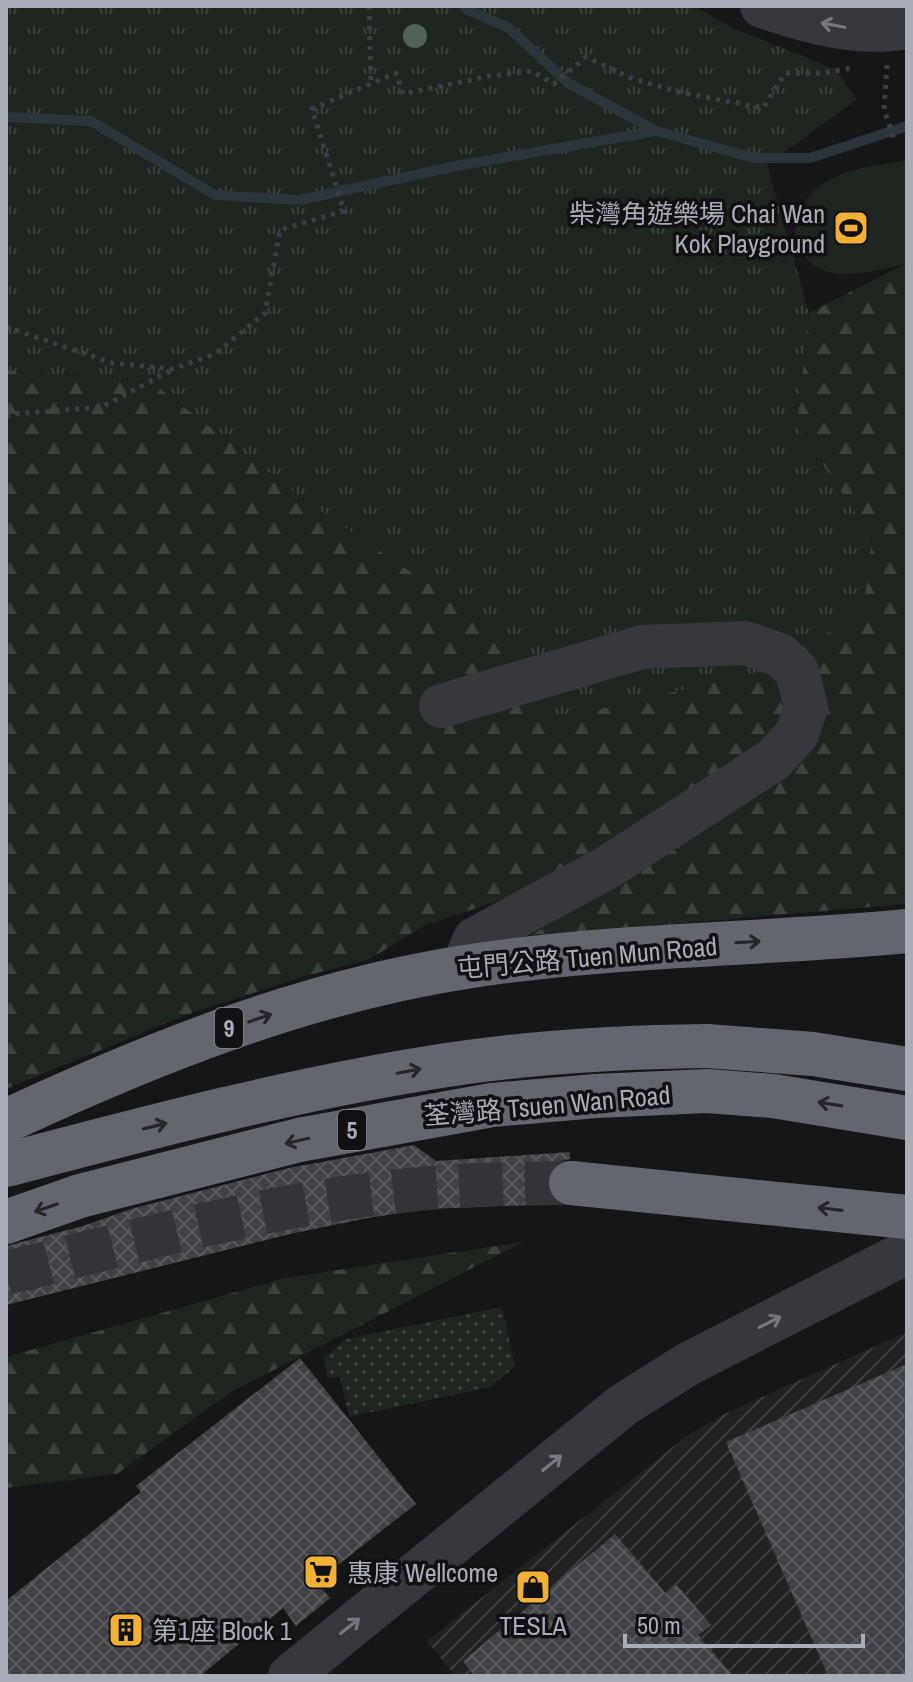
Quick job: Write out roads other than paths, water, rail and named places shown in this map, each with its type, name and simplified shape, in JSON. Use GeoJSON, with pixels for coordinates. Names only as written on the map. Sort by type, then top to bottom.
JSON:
{"type":"FeatureCollection","features":[{"type":"Feature","properties":{"kind":"highway","name":"屯門公路 Tuen Mun Road"},"geometry":{"type":"LineString","coordinates":[[6,1121],[130,1066],[267,1015],[340,994],[463,967],[604,951],[907,931]]}},
{"type":"Feature","properties":{"kind":"highway","name":"荃灣路 Tsuen Wan Road"},"geometry":{"type":"LineString","coordinates":[[6,1165],[151,1127],[421,1069],[580,1050],[707,1046],[813,1054],[907,1069]]}},
{"type":"Feature","properties":{"kind":"highway","name":"荃灣路 Tsuen Wan Road"},"geometry":{"type":"LineString","coordinates":[[6,1222],[80,1196],[299,1140],[421,1116],[537,1100],[707,1091],[788,1098],[907,1118]]}},
{"type":"Feature","properties":{"kind":"highway"},"geometry":{"type":"LineString","coordinates":[[571,1183],[907,1217]]}},
{"type":"Feature","properties":{"kind":"street"},"geometry":{"type":"LineString","coordinates":[[762,6],[842,28],[889,30],[907,27]]}},
{"type":"Feature","properties":{"kind":"street"},"geometry":{"type":"LineString","coordinates":[[441,706],[642,647],[745,643],[780,655],[797,671],[806,707],[797,734],[773,760],[608,867],[475,939],[463,967]]}},
{"type":"Feature","properties":{"kind":"street"},"geometry":{"type":"LineString","coordinates":[[290,1676],[623,1405],[688,1364],[907,1252]]}},
{"type":"Feature","properties":{"kind":"waterway"},"geometry":{"type":"LineString","coordinates":[[464,6],[509,28],[568,83],[656,131],[754,158],[810,158],[907,126]]}},
{"type":"Feature","properties":{"kind":"waterway"},"geometry":{"type":"LineString","coordinates":[[6,117],[91,121],[215,195],[300,200],[456,166],[656,131]]}},
{"type":"Feature","properties":{"kind":"tunnel"},"geometry":{"type":"LineString","coordinates":[[6,1273],[193,1227],[334,1200],[452,1186],[571,1183]]}},
{"type":"Feature","properties":{"kind":"place","name":"柴灣角遊樂場 Chai Wan Kok Playground"},"geometry":{"type":"Point","coordinates":[851,228]}},
{"type":"Feature","properties":{"kind":"place","name":"惠康 Wellcome"},"geometry":{"type":"Point","coordinates":[321,1572]}},
{"type":"Feature","properties":{"kind":"place","name":"TESLA"},"geometry":{"type":"Point","coordinates":[533,1587]}},
{"type":"Feature","properties":{"kind":"place","name":"第1座 Block 1"},"geometry":{"type":"Point","coordinates":[126,1630]}}]}
